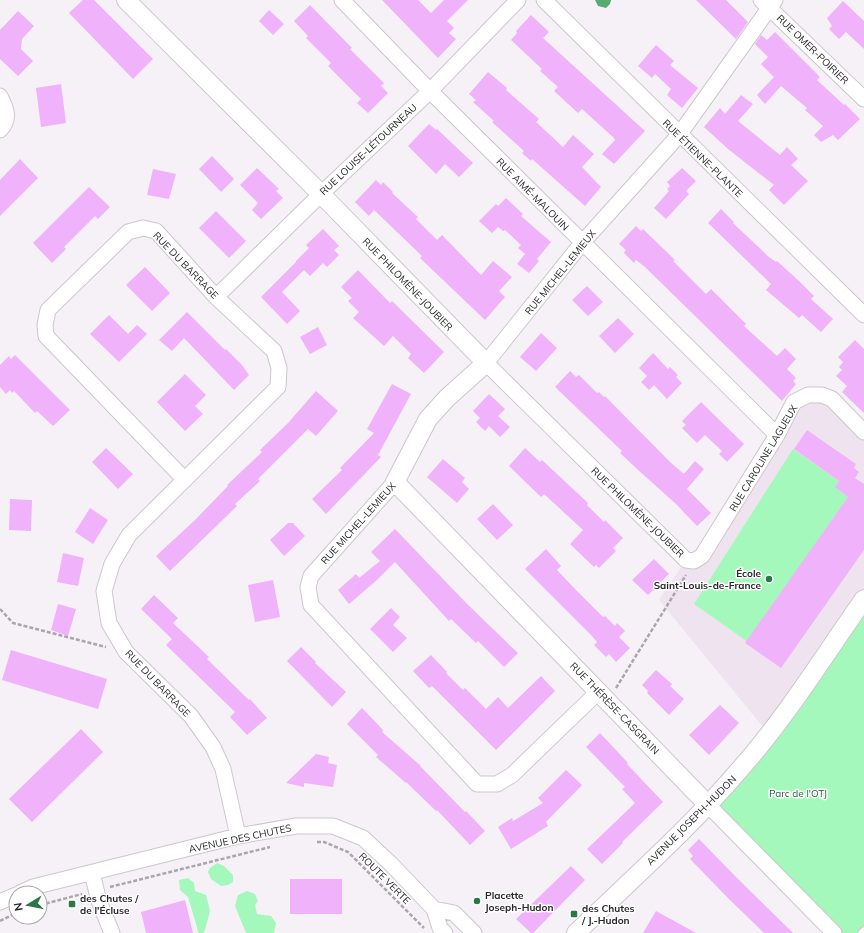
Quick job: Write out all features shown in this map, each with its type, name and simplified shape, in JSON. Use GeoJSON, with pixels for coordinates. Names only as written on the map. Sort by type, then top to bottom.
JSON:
{"type":"FeatureCollection","features":[{"type":"Feature","properties":{"kind":"street","name":"RUE PHILOMÈNE-JOUBIER"},"geometry":{"type":"LineString","coordinates":[[126,0],[486,363],[686,560],[694,561]]}},
{"type":"Feature","properties":{"kind":"street","name":"RUE AIMÉ-MALOUIN"},"geometry":{"type":"LineString","coordinates":[[342,0],[430,91],[777,435]]}},
{"type":"Feature","properties":{"kind":"street","name":"RUE LOUISE-LÉTOURNEAU"},"geometry":{"type":"LineString","coordinates":[[216,297],[320,194],[430,91],[518,0]]}},
{"type":"Feature","properties":{"kind":"street","name":"RUE ÉTIENNE-PLANTE"},"geometry":{"type":"LineString","coordinates":[[544,0],[679,135],[864,315]]}},
{"type":"Feature","properties":{"kind":"street","name":"RUE MICHEL-LEMIEUX"},"geometry":{"type":"LineString","coordinates":[[602,694],[512,775],[497,784],[477,784],[311,604],[308,587],[310,576],[395,482],[428,419],[447,398],[486,363],[582,243],[679,135],[769,3]]}},
{"type":"Feature","properties":{"kind":"street","name":"RUE OMER-POIRIER"},"geometry":{"type":"LineString","coordinates":[[769,3],[864,99]]}},
{"type":"Feature","properties":{"kind":"street"},"geometry":{"type":"LineString","coordinates":[[0,96],[7,109],[5,125],[0,130]]}},
{"type":"Feature","properties":{"kind":"street","name":"RUE DU BARRAGE"},"geometry":{"type":"LineString","coordinates":[[184,479],[46,336],[45,324],[48,310],[128,232],[143,228],[156,231],[216,297],[274,351],[279,368],[278,387],[129,535],[112,564],[104,591],[109,623],[126,652],[191,716],[213,747],[223,770],[238,836]]}},
{"type":"Feature","properties":{"kind":"street","name":"RUE CAROLINE LAGUEUX"},"geometry":{"type":"LineString","coordinates":[[694,561],[702,556],[777,435],[794,402],[808,395],[822,395],[832,399],[864,432]]}},
{"type":"Feature","properties":{"kind":"street","name":"RUE THÉRÈSE-CASGRAIN"},"geometry":{"type":"LineString","coordinates":[[395,482],[834,933]]}},
{"type":"Feature","properties":{"kind":"street","name":"AVENUE JOSEPH-HUDON"},"geometry":{"type":"LineString","coordinates":[[576,933],[708,805],[741,768],[770,733],[864,599]]}},
{"type":"Feature","properties":{"kind":"street","name":"AVENUE DES CHUTES"},"geometry":{"type":"LineString","coordinates":[[41,885],[238,836],[296,826],[333,826],[363,838],[391,864],[434,909],[440,928],[445,933]]}},
{"type":"Feature","properties":{"kind":"street"},"geometry":{"type":"LineString","coordinates":[[92,873],[99,901],[112,933]]}},
{"type":"Feature","properties":{"kind":"street"},"geometry":{"type":"LineString","coordinates":[[434,909],[454,913],[474,933]]}},
{"type":"Feature","properties":{"kind":"path"},"geometry":{"type":"LineString","coordinates":[[602,694],[615,688],[694,561]]}},
{"type":"Feature","properties":{"kind":"path"},"geometry":{"type":"LineString","coordinates":[[0,609],[13,623],[126,652]]}},
{"type":"Feature","properties":{"kind":"path","name":"ROUTE VERTE"},"geometry":{"type":"LineString","coordinates":[[310,842],[324,842],[348,852],[429,933]]}},
{"type":"Feature","properties":{"kind":"path"},"geometry":{"type":"LineString","coordinates":[[114,886],[276,845]]}},
{"type":"Feature","properties":{"kind":"path"},"geometry":{"type":"LineString","coordinates":[[48,903],[82,894]]}},
{"type":"Feature","properties":{"kind":"shaded area"},"geometry":{"type":"Polygon","coordinates":[[[595,0],[611,0],[610,4],[606,8],[598,6],[595,0]]]}},
{"type":"Feature","properties":{"kind":"shaded area","name":"École Saint-Louis-de-France"},"geometry":{"type":"Polygon","coordinates":[[[822,395],[864,430],[864,597],[767,732],[659,600],[686,560],[694,561],[794,402],[822,395]]]}},
{"type":"Feature","properties":{"kind":"green space"},"geometry":{"type":"Polygon","coordinates":[[[793,449],[839,481],[835,487],[848,497],[748,642],[694,604],[793,449]]]}},
{"type":"Feature","properties":{"kind":"green space","name":"Parc de l'OTJ"},"geometry":{"type":"Polygon","coordinates":[[[864,591],[864,933],[841,933],[707,793],[767,732],[864,591]]]}},
{"type":"Feature","properties":{"kind":"green space"},"geometry":{"type":"Polygon","coordinates":[[[217,863],[224,866],[233,875],[233,882],[228,885],[221,886],[211,879],[208,872],[210,868],[217,863]]]}},
{"type":"Feature","properties":{"kind":"green space"},"geometry":{"type":"Polygon","coordinates":[[[188,878],[194,883],[195,891],[206,895],[210,911],[203,933],[198,933],[188,897],[180,890],[179,880],[188,878]]]}},
{"type":"Feature","properties":{"kind":"green space"},"geometry":{"type":"Polygon","coordinates":[[[247,891],[255,894],[258,901],[255,905],[257,914],[271,916],[276,923],[274,933],[246,933],[235,906],[238,895],[247,891]]]}},
{"type":"Feature","properties":{"kind":"building"},"geometry":{"type":"Polygon","coordinates":[[[83,0],[94,0],[153,59],[133,79],[69,13],[83,0]]]}},
{"type":"Feature","properties":{"kind":"building"},"geometry":{"type":"Polygon","coordinates":[[[382,0],[418,0],[431,13],[444,0],[468,0],[447,21],[454,28],[449,33],[456,39],[438,58],[382,0]]]}},
{"type":"Feature","properties":{"kind":"building"},"geometry":{"type":"Polygon","coordinates":[[[696,0],[726,0],[748,22],[736,39],[696,0]]]}},
{"type":"Feature","properties":{"kind":"building"},"geometry":{"type":"Polygon","coordinates":[[[843,1],[864,21],[864,49],[846,32],[839,39],[829,29],[832,26],[827,18],[843,1]]]}},
{"type":"Feature","properties":{"kind":"building"},"geometry":{"type":"Polygon","coordinates":[[[310,5],[352,48],[350,49],[384,83],[381,86],[388,93],[368,113],[357,103],[361,99],[328,66],[331,63],[306,38],[308,36],[294,21],[310,5]]]}},
{"type":"Feature","properties":{"kind":"building"},"geometry":{"type":"Polygon","coordinates":[[[269,10],[284,24],[273,35],[259,21],[269,10]]]}},
{"type":"Feature","properties":{"kind":"building"},"geometry":{"type":"Polygon","coordinates":[[[18,11],[34,26],[22,39],[21,49],[33,61],[18,76],[0,59],[0,30],[18,11]]]}},
{"type":"Feature","properties":{"kind":"building"},"geometry":{"type":"Polygon","coordinates":[[[531,15],[549,32],[543,38],[645,131],[614,164],[602,154],[615,140],[614,138],[582,109],[578,113],[554,91],[558,87],[540,71],[542,69],[511,40],[517,33],[516,31],[531,15]]]}},
{"type":"Feature","properties":{"kind":"building"},"geometry":{"type":"Polygon","coordinates":[[[775,32],[820,77],[817,80],[860,119],[838,140],[833,135],[821,142],[814,135],[823,126],[805,110],[807,108],[781,86],[765,104],[757,95],[774,77],[761,64],[768,57],[755,44],[761,35],[767,40],[775,32]]]}},
{"type":"Feature","properties":{"kind":"building"},"geometry":{"type":"Polygon","coordinates":[[[656,45],[674,61],[670,65],[698,88],[682,108],[667,95],[671,89],[655,74],[652,78],[638,66],[656,45]]]}},
{"type":"Feature","properties":{"kind":"building"},"geometry":{"type":"Polygon","coordinates":[[[488,72],[539,119],[536,122],[563,147],[573,135],[594,154],[582,167],[601,187],[585,206],[532,159],[531,161],[522,153],[524,151],[492,122],[494,121],[473,102],[476,100],[469,94],[488,72]]]}},
{"type":"Feature","properties":{"kind":"building"},"geometry":{"type":"Polygon","coordinates":[[[61,84],[66,123],[41,127],[36,88],[61,84]]]}},
{"type":"Feature","properties":{"kind":"building"},"geometry":{"type":"Polygon","coordinates":[[[741,95],[753,104],[738,121],[780,155],[787,147],[798,159],[791,165],[808,181],[784,205],[769,190],[774,185],[728,149],[704,127],[720,108],[725,114],[741,95]]]}},
{"type":"Feature","properties":{"kind":"building"},"geometry":{"type":"Polygon","coordinates":[[[429,124],[436,130],[437,129],[473,163],[459,177],[445,164],[436,174],[408,146],[429,124]]]}},
{"type":"Feature","properties":{"kind":"building"},"geometry":{"type":"Polygon","coordinates":[[[212,156],[234,179],[221,192],[199,169],[212,156]]]}},
{"type":"Feature","properties":{"kind":"building"},"geometry":{"type":"Polygon","coordinates":[[[20,159],[38,178],[0,216],[0,180],[20,159]]]}},
{"type":"Feature","properties":{"kind":"building"},"geometry":{"type":"Polygon","coordinates":[[[257,168],[279,189],[276,191],[283,198],[261,219],[252,210],[258,203],[240,185],[257,168]]]}},
{"type":"Feature","properties":{"kind":"building"},"geometry":{"type":"Polygon","coordinates":[[[682,168],[696,181],[686,191],[689,194],[666,219],[654,208],[669,191],[667,189],[670,186],[667,182],[682,168]]]}},
{"type":"Feature","properties":{"kind":"building"},"geometry":{"type":"Polygon","coordinates":[[[153,169],[176,174],[169,199],[147,195],[153,169]]]}},
{"type":"Feature","properties":{"kind":"building"},"geometry":{"type":"Polygon","coordinates":[[[376,180],[381,185],[383,182],[393,192],[392,193],[418,217],[416,219],[437,240],[442,235],[481,275],[493,261],[512,277],[499,291],[505,297],[485,320],[420,258],[422,256],[374,210],[369,216],[355,202],[376,180]]]}},
{"type":"Feature","properties":{"kind":"building"},"geometry":{"type":"Polygon","coordinates":[[[89,187],[110,207],[98,219],[95,216],[64,247],[66,249],[52,263],[33,243],[89,187]]]}},
{"type":"Feature","properties":{"kind":"building"},"geometry":{"type":"Polygon","coordinates":[[[506,198],[523,214],[521,216],[551,242],[537,259],[539,261],[529,273],[517,264],[525,254],[518,248],[521,245],[505,230],[503,231],[498,227],[492,233],[479,221],[496,204],[498,206],[506,198]]]}},
{"type":"Feature","properties":{"kind":"building"},"geometry":{"type":"Polygon","coordinates":[[[721,209],[734,222],[733,223],[769,257],[776,262],[777,261],[799,281],[814,296],[811,299],[833,319],[821,332],[802,315],[799,318],[766,290],[771,284],[708,223],[721,209]]]}},
{"type":"Feature","properties":{"kind":"building"},"geometry":{"type":"Polygon","coordinates":[[[216,211],[246,241],[229,258],[199,228],[216,211]]]}},
{"type":"Feature","properties":{"kind":"building"},"geometry":{"type":"Polygon","coordinates":[[[636,226],[641,231],[643,229],[675,260],[673,261],[706,294],[711,289],[746,324],[744,326],[777,356],[785,348],[796,359],[787,369],[796,378],[793,381],[796,384],[782,401],[645,267],[636,260],[634,263],[624,253],[626,250],[619,244],[636,226]]]}},
{"type":"Feature","properties":{"kind":"building"},"geometry":{"type":"Polygon","coordinates":[[[323,229],[339,246],[334,250],[339,255],[327,267],[323,263],[310,276],[304,270],[282,292],[300,311],[287,324],[261,297],[309,248],[306,245],[323,229]]]}},
{"type":"Feature","properties":{"kind":"building"},"geometry":{"type":"Polygon","coordinates":[[[145,267],[170,293],[152,311],[126,285],[145,267]]]}},
{"type":"Feature","properties":{"kind":"building"},"geometry":{"type":"Polygon","coordinates":[[[358,270],[390,303],[392,301],[444,352],[424,373],[408,358],[411,354],[393,336],[384,346],[353,318],[359,312],[348,301],[352,298],[341,287],[358,270]]]}},
{"type":"Feature","properties":{"kind":"building"},"geometry":{"type":"Polygon","coordinates":[[[587,286],[603,302],[588,316],[572,300],[587,286]]]}},
{"type":"Feature","properties":{"kind":"building"},"geometry":{"type":"Polygon","coordinates":[[[187,312],[241,364],[249,375],[234,390],[184,338],[172,351],[159,340],[187,312]]]}},
{"type":"Feature","properties":{"kind":"building"},"geometry":{"type":"Polygon","coordinates":[[[109,315],[128,334],[137,325],[147,334],[119,362],[90,334],[109,315]]]}},
{"type":"Feature","properties":{"kind":"building"},"geometry":{"type":"Polygon","coordinates":[[[618,318],[634,334],[615,353],[599,336],[618,318]]]}},
{"type":"Feature","properties":{"kind":"building"},"geometry":{"type":"Polygon","coordinates":[[[318,327],[327,345],[310,354],[300,337],[318,327]]]}},
{"type":"Feature","properties":{"kind":"building"},"geometry":{"type":"Polygon","coordinates":[[[541,333],[557,348],[536,371],[520,357],[541,333]]]}},
{"type":"Feature","properties":{"kind":"building"},"geometry":{"type":"Polygon","coordinates":[[[855,340],[864,349],[864,413],[842,392],[847,386],[836,376],[842,370],[839,367],[843,362],[838,357],[855,340]]]}},
{"type":"Feature","properties":{"kind":"building"},"geometry":{"type":"Polygon","coordinates":[[[653,353],[668,369],[670,367],[678,375],[676,377],[682,383],[667,399],[654,385],[649,390],[641,382],[647,376],[639,368],[653,353]]]}},
{"type":"Feature","properties":{"kind":"building"},"geometry":{"type":"Polygon","coordinates":[[[15,355],[70,410],[53,426],[37,411],[35,413],[14,391],[12,393],[10,390],[6,394],[0,387],[0,365],[9,356],[11,359],[15,355]]]}},
{"type":"Feature","properties":{"kind":"building"},"geometry":{"type":"Polygon","coordinates":[[[570,371],[576,377],[579,375],[597,393],[599,392],[604,397],[605,396],[670,462],[684,474],[695,461],[704,469],[687,489],[711,513],[697,526],[676,504],[620,453],[622,451],[555,387],[570,371]]]}},
{"type":"Feature","properties":{"kind":"building"},"geometry":{"type":"Polygon","coordinates":[[[185,374],[206,395],[195,406],[203,414],[185,431],[157,402],[185,374]]]}},
{"type":"Feature","properties":{"kind":"building"},"geometry":{"type":"Polygon","coordinates":[[[392,384],[411,394],[378,455],[381,457],[326,514],[312,499],[342,470],[340,468],[374,433],[367,429],[392,384]]]}},
{"type":"Feature","properties":{"kind":"building"},"geometry":{"type":"Polygon","coordinates":[[[316,391],[338,411],[316,436],[308,429],[258,479],[260,481],[235,504],[237,506],[170,571],[156,556],[194,521],[228,486],[227,485],[262,452],[260,450],[288,423],[316,391]]]}},
{"type":"Feature","properties":{"kind":"building"},"geometry":{"type":"Polygon","coordinates":[[[489,394],[505,409],[498,416],[510,427],[500,437],[489,426],[485,431],[476,422],[480,418],[473,411],[489,394]]]}},
{"type":"Feature","properties":{"kind":"building"},"geometry":{"type":"Polygon","coordinates":[[[701,402],[744,444],[727,462],[719,454],[722,451],[705,435],[697,443],[682,428],[686,425],[682,421],[701,402]]]}},
{"type":"Feature","properties":{"kind":"building"},"geometry":{"type":"Polygon","coordinates":[[[807,430],[856,464],[854,468],[859,472],[855,478],[864,484],[864,550],[781,668],[745,643],[848,497],[835,487],[839,481],[794,449],[807,430]]]}},
{"type":"Feature","properties":{"kind":"building"},"geometry":{"type":"Polygon","coordinates":[[[106,448],[133,474],[118,489],[92,462],[106,448]]]}},
{"type":"Feature","properties":{"kind":"building"},"geometry":{"type":"Polygon","coordinates":[[[525,448],[540,462],[542,460],[588,503],[587,505],[604,522],[605,520],[623,538],[613,548],[616,551],[599,568],[596,565],[594,567],[570,544],[583,530],[544,494],[541,497],[509,466],[525,448]]]}},
{"type":"Feature","properties":{"kind":"building"},"geometry":{"type":"Polygon","coordinates":[[[443,459],[465,478],[462,482],[469,489],[457,503],[427,477],[443,459]]]}},
{"type":"Feature","properties":{"kind":"building"},"geometry":{"type":"Polygon","coordinates":[[[10,499],[32,500],[31,531],[9,530],[10,499]]]}},
{"type":"Feature","properties":{"kind":"building"},"geometry":{"type":"Polygon","coordinates":[[[493,504],[513,525],[497,540],[477,519],[493,504]]]}},
{"type":"Feature","properties":{"kind":"building"},"geometry":{"type":"Polygon","coordinates":[[[90,508],[108,520],[93,544],[75,532],[90,508]]]}},
{"type":"Feature","properties":{"kind":"building"},"geometry":{"type":"Polygon","coordinates":[[[288,523],[293,523],[305,536],[284,556],[270,540],[288,523]]]}},
{"type":"Feature","properties":{"kind":"building"},"geometry":{"type":"Polygon","coordinates":[[[395,529],[467,604],[518,653],[504,667],[478,641],[476,643],[451,619],[449,621],[395,562],[349,604],[338,590],[356,574],[359,578],[380,561],[371,552],[395,529]]]}},
{"type":"Feature","properties":{"kind":"building"},"geometry":{"type":"Polygon","coordinates":[[[546,549],[561,566],[557,570],[575,589],[603,617],[605,616],[615,626],[617,623],[625,631],[619,637],[630,648],[616,662],[609,654],[606,657],[594,645],[597,642],[591,635],[525,569],[546,549]]]}},
{"type":"Feature","properties":{"kind":"building"},"geometry":{"type":"Polygon","coordinates":[[[63,553],[84,558],[78,586],[57,582],[63,553]]]}},
{"type":"Feature","properties":{"kind":"building"},"geometry":{"type":"Polygon","coordinates":[[[654,559],[669,574],[648,595],[632,580],[654,559]]]}},
{"type":"Feature","properties":{"kind":"building"},"geometry":{"type":"Polygon","coordinates":[[[273,580],[280,617],[255,622],[248,585],[273,580]]]}},
{"type":"Feature","properties":{"kind":"building"},"geometry":{"type":"Polygon","coordinates":[[[154,595],[178,618],[173,623],[209,657],[207,659],[249,700],[250,699],[267,718],[247,735],[230,717],[235,712],[166,645],[172,639],[141,609],[154,595]]]}},
{"type":"Feature","properties":{"kind":"building"},"geometry":{"type":"Polygon","coordinates":[[[58,604],[76,609],[68,636],[51,630],[58,604]]]}},
{"type":"Feature","properties":{"kind":"building"},"geometry":{"type":"Polygon","coordinates":[[[391,608],[400,617],[393,625],[407,638],[393,652],[370,629],[391,608]]]}},
{"type":"Feature","properties":{"kind":"building"},"geometry":{"type":"Polygon","coordinates":[[[301,647],[316,662],[315,663],[346,692],[332,707],[287,661],[301,647]]]}},
{"type":"Feature","properties":{"kind":"building"},"geometry":{"type":"Polygon","coordinates":[[[11,650],[107,679],[98,709],[2,680],[11,650]]]}},
{"type":"Feature","properties":{"kind":"building"},"geometry":{"type":"Polygon","coordinates":[[[431,655],[463,690],[465,688],[486,709],[498,697],[508,708],[541,676],[555,691],[496,750],[432,686],[429,688],[413,671],[431,655]]]}},
{"type":"Feature","properties":{"kind":"building"},"geometry":{"type":"Polygon","coordinates":[[[656,670],[672,684],[670,686],[684,699],[669,715],[647,693],[648,691],[642,685],[656,670]]]}},
{"type":"Feature","properties":{"kind":"building"},"geometry":{"type":"Polygon","coordinates":[[[720,705],[739,723],[709,755],[689,735],[720,705]]]}},
{"type":"Feature","properties":{"kind":"building"},"geometry":{"type":"Polygon","coordinates":[[[362,708],[383,730],[382,732],[421,766],[485,831],[470,845],[437,810],[436,811],[406,782],[376,757],[378,755],[347,724],[362,708]]]}},
{"type":"Feature","properties":{"kind":"building"},"geometry":{"type":"Polygon","coordinates":[[[81,729],[103,752],[32,822],[9,799],[81,729]]]}},
{"type":"Feature","properties":{"kind":"building"},"geometry":{"type":"Polygon","coordinates":[[[600,733],[663,802],[602,864],[587,849],[635,803],[622,789],[625,787],[586,747],[600,733]]]}},
{"type":"Feature","properties":{"kind":"building"},"geometry":{"type":"Polygon","coordinates":[[[316,754],[329,757],[328,763],[337,765],[333,787],[304,783],[304,787],[286,783],[316,754]]]}},
{"type":"Feature","properties":{"kind":"building"},"geometry":{"type":"Polygon","coordinates":[[[566,770],[582,785],[546,822],[548,826],[511,849],[498,827],[512,818],[513,821],[543,803],[538,798],[566,770]]]}},
{"type":"Feature","properties":{"kind":"building"},"geometry":{"type":"Polygon","coordinates":[[[699,839],[793,933],[764,933],[728,898],[690,859],[693,856],[688,850],[699,839]]]}},
{"type":"Feature","properties":{"kind":"building"},"geometry":{"type":"Polygon","coordinates":[[[571,866],[585,880],[533,933],[531,933],[516,919],[571,866]]]}},
{"type":"Feature","properties":{"kind":"building"},"geometry":{"type":"Polygon","coordinates":[[[290,879],[342,879],[342,914],[290,914],[290,879]]]}},
{"type":"Feature","properties":{"kind":"building"},"geometry":{"type":"Polygon","coordinates":[[[185,900],[193,933],[146,933],[141,912],[185,900]]]}},
{"type":"Feature","properties":{"kind":"building"},"geometry":{"type":"Polygon","coordinates":[[[656,911],[696,933],[643,933],[656,911]]]}},
{"type":"Feature","properties":{"kind":"place","name":"École Saint-Louis-de-France"},"geometry":{"type":"Point","coordinates":[769,579]}},
{"type":"Feature","properties":{"kind":"place","name":"Placette Joseph-Hudon"},"geometry":{"type":"Point","coordinates":[477,901]}},
{"type":"Feature","properties":{"kind":"place","name":"des Chutes / de l'Écluse"},"geometry":{"type":"Point","coordinates":[72,904]}},
{"type":"Feature","properties":{"kind":"place","name":"des Chutes / J.-Hudon"},"geometry":{"type":"Point","coordinates":[574,914]}}]}
